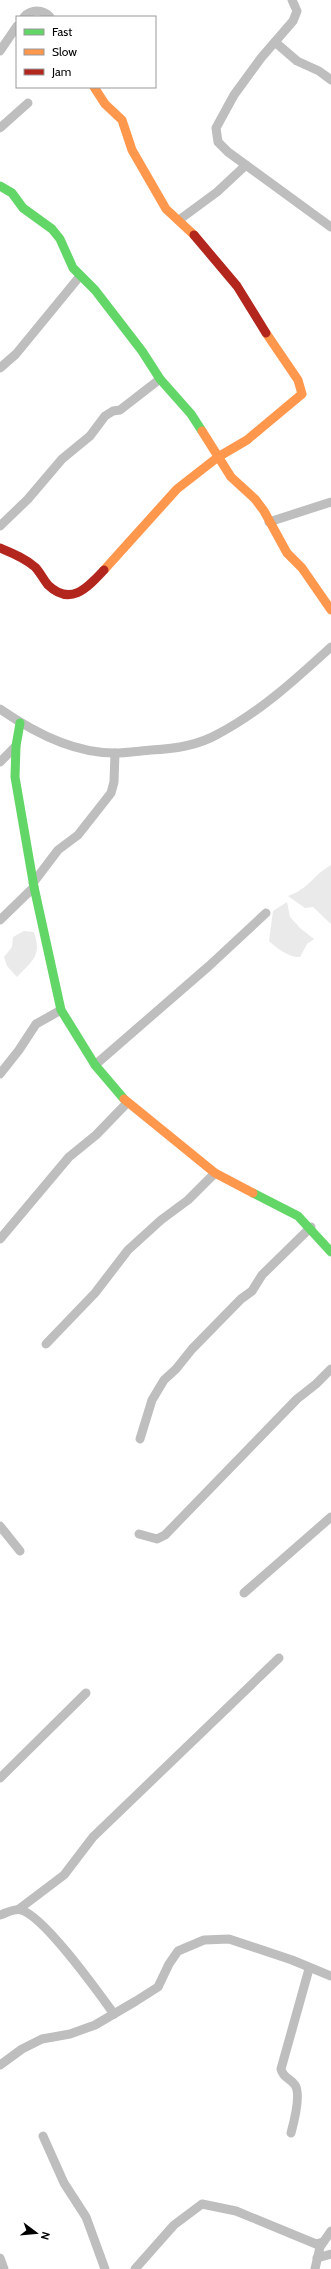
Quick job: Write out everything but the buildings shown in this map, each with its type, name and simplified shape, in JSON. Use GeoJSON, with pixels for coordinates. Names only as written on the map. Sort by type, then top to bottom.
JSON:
{"type":"FeatureCollection","features":[{"type":"Feature","properties":{"kind":"street"},"geometry":{"type":"LineString","coordinates":[[292,0],[297,11],[293,21],[274,42],[234,95],[216,128],[218,142],[246,165],[331,227]]}},
{"type":"Feature","properties":{"kind":"street"},"geometry":{"type":"LineString","coordinates":[[26,16],[33,11],[40,11],[48,16]]}},
{"type":"Feature","properties":{"kind":"street"},"geometry":{"type":"LineString","coordinates":[[0,51],[16,27]]}},
{"type":"Feature","properties":{"kind":"street"},"geometry":{"type":"LineString","coordinates":[[274,42],[293,59],[319,71],[331,80]]}},
{"type":"Feature","properties":{"kind":"street"},"geometry":{"type":"LineString","coordinates":[[0,548],[31,563],[44,580],[56,590],[66,594],[80,595],[147,525],[177,489],[221,461],[227,453],[278,416],[298,399],[302,389],[298,380],[253,315],[237,286],[198,238],[166,209],[156,194],[129,143],[122,120],[105,104],[95,88]]}},
{"type":"Feature","properties":{"kind":"street"},"geometry":{"type":"LineString","coordinates":[[0,128],[28,103]]}},
{"type":"Feature","properties":{"kind":"street"},"geometry":{"type":"LineString","coordinates":[[179,220],[212,196],[246,165]]}},
{"type":"Feature","properties":{"kind":"street"},"geometry":{"type":"LineString","coordinates":[[0,186],[12,193],[23,208],[52,230],[60,240],[73,268],[94,290],[142,351],[160,378],[191,414],[231,477],[255,499],[287,553],[302,568],[331,610]]}},
{"type":"Feature","properties":{"kind":"street"},"geometry":{"type":"LineString","coordinates":[[0,368],[16,354],[80,276]]}},
{"type":"Feature","properties":{"kind":"street"},"geometry":{"type":"LineString","coordinates":[[0,526],[28,499],[62,459],[90,436],[105,416],[113,411],[120,410],[160,378]]}},
{"type":"Feature","properties":{"kind":"street"},"geometry":{"type":"LineString","coordinates":[[269,522],[331,502]]}},
{"type":"Feature","properties":{"kind":"street"},"geometry":{"type":"LineString","coordinates":[[0,709],[20,723],[75,747],[115,753],[179,748],[192,745],[217,735],[239,723],[291,683],[331,647]]}},
{"type":"Feature","properties":{"kind":"street"},"geometry":{"type":"LineString","coordinates":[[20,723],[16,746],[15,777],[34,885],[61,1010],[72,1030],[95,1065],[126,1103],[215,1173],[277,1203],[298,1216],[311,1228],[331,1252]]}},
{"type":"Feature","properties":{"kind":"street"},"geometry":{"type":"LineString","coordinates":[[0,762],[16,746]]}},
{"type":"Feature","properties":{"kind":"street"},"geometry":{"type":"LineString","coordinates":[[0,920],[34,885],[58,850],[78,835],[105,803],[111,793],[114,782],[115,753]]}},
{"type":"Feature","properties":{"kind":"street"},"geometry":{"type":"LineString","coordinates":[[95,1065],[209,966],[266,913]]}},
{"type":"Feature","properties":{"kind":"street"},"geometry":{"type":"LineString","coordinates":[[0,1074],[20,1050],[36,1024],[61,1010]]}},
{"type":"Feature","properties":{"kind":"street"},"geometry":{"type":"LineString","coordinates":[[0,1239],[69,1157],[96,1135],[126,1103]]}},
{"type":"Feature","properties":{"kind":"street"},"geometry":{"type":"LineString","coordinates":[[46,1344],[95,1293],[128,1250],[160,1220],[188,1200],[215,1173]]}},
{"type":"Feature","properties":{"kind":"street"},"geometry":{"type":"LineString","coordinates":[[140,1440],[152,1400],[164,1380],[176,1369],[192,1349],[252,1291],[262,1275],[311,1228]]}},
{"type":"Feature","properties":{"kind":"street"},"geometry":{"type":"LineString","coordinates":[[139,1534],[158,1539],[165,1536],[297,1399],[316,1384],[331,1369]]}},
{"type":"Feature","properties":{"kind":"street"},"geometry":{"type":"LineString","coordinates":[[244,1593],[331,1517]]}},
{"type":"Feature","properties":{"kind":"street"},"geometry":{"type":"LineString","coordinates":[[0,1526],[20,1551]]}},
{"type":"Feature","properties":{"kind":"street"},"geometry":{"type":"LineString","coordinates":[[0,1915],[19,1909],[64,1875],[93,1837],[279,1658]]}},
{"type":"Feature","properties":{"kind":"street"},"geometry":{"type":"LineString","coordinates":[[0,1778],[86,1693]]}},
{"type":"Feature","properties":{"kind":"street"},"geometry":{"type":"LineString","coordinates":[[19,1909],[30,1914],[64,1950],[114,2014]]}},
{"type":"Feature","properties":{"kind":"street"},"geometry":{"type":"LineString","coordinates":[[0,2065],[22,2049],[42,2039],[70,2034],[89,2027],[114,2014],[158,1987],[169,1964],[178,1951],[204,1940],[229,1939],[292,1960],[309,1969],[331,1976]]}},
{"type":"Feature","properties":{"kind":"street"},"geometry":{"type":"LineString","coordinates":[[292,2133],[298,2094],[295,2085],[283,2075],[281,2069],[309,1969]]}},
{"type":"Feature","properties":{"kind":"street"},"geometry":{"type":"LineString","coordinates":[[43,2136],[64,2183],[86,2217],[105,2269]]}},
{"type":"Feature","properties":{"kind":"street"},"geometry":{"type":"LineString","coordinates":[[135,2269],[174,2224],[202,2204],[236,2211],[316,2244],[323,2242]]}},
{"type":"Feature","properties":{"kind":"street"},"geometry":{"type":"LineString","coordinates":[[315,2269],[323,2242],[331,2230]]}},
{"type":"Feature","properties":{"kind":"street"},"geometry":{"type":"LineString","coordinates":[[318,2258],[331,2254]]}},
{"type":"Feature","properties":{"kind":"street"},"geometry":{"type":"LineString","coordinates":[[0,2258],[4,2269]]}},
{"type":"Feature","properties":{"kind":"shaded area"},"geometry":{"type":"Polygon","coordinates":[[[331,865],[331,924],[313,907],[305,908],[288,896],[301,890],[331,865]]]}},
{"type":"Feature","properties":{"kind":"shaded area"},"geometry":{"type":"Polygon","coordinates":[[[287,902],[290,917],[300,928],[314,939],[307,944],[300,957],[288,954],[269,941],[273,911],[287,902]]]}},
{"type":"Feature","properties":{"kind":"shaded area"},"geometry":{"type":"Polygon","coordinates":[[[24,931],[34,932],[37,947],[32,962],[17,977],[7,966],[4,957],[12,947],[13,937],[24,931]]]}},
{"type":"Feature","properties":{"kind":"traffic: fast"},"geometry":{"type":"LineString","coordinates":[[0,186],[12,193],[23,208],[52,229],[60,239],[73,268],[95,290],[142,351],[160,379],[191,414],[202,431]]}},
{"type":"Feature","properties":{"kind":"traffic: fast"},"geometry":{"type":"LineString","coordinates":[[20,723],[16,746],[15,777],[34,887],[61,1010],[95,1065],[124,1099]]}},
{"type":"Feature","properties":{"kind":"traffic: fast"},"geometry":{"type":"LineString","coordinates":[[253,1193],[298,1216],[331,1252]]}},
{"type":"Feature","properties":{"kind":"traffic: slow"},"geometry":{"type":"LineString","coordinates":[[95,88],[105,104],[122,120],[132,150],[166,209],[194,235]]}},
{"type":"Feature","properties":{"kind":"traffic: slow"},"geometry":{"type":"LineString","coordinates":[[104,570],[177,489],[218,457],[247,440],[302,394],[298,380],[266,333]]}},
{"type":"Feature","properties":{"kind":"traffic: slow"},"geometry":{"type":"LineString","coordinates":[[202,431],[231,477],[255,499],[264,511],[287,553],[302,568],[331,610]]}},
{"type":"Feature","properties":{"kind":"traffic: slow"},"geometry":{"type":"LineString","coordinates":[[124,1099],[215,1173],[253,1193]]}},
{"type":"Feature","properties":{"kind":"traffic: jam"},"geometry":{"type":"LineString","coordinates":[[194,235],[237,286],[266,333]]}},
{"type":"Feature","properties":{"kind":"traffic: jam"},"geometry":{"type":"LineString","coordinates":[[0,548],[27,561],[37,569],[48,585],[56,591],[64,594],[79,592],[92,583],[104,570]]}}]}
